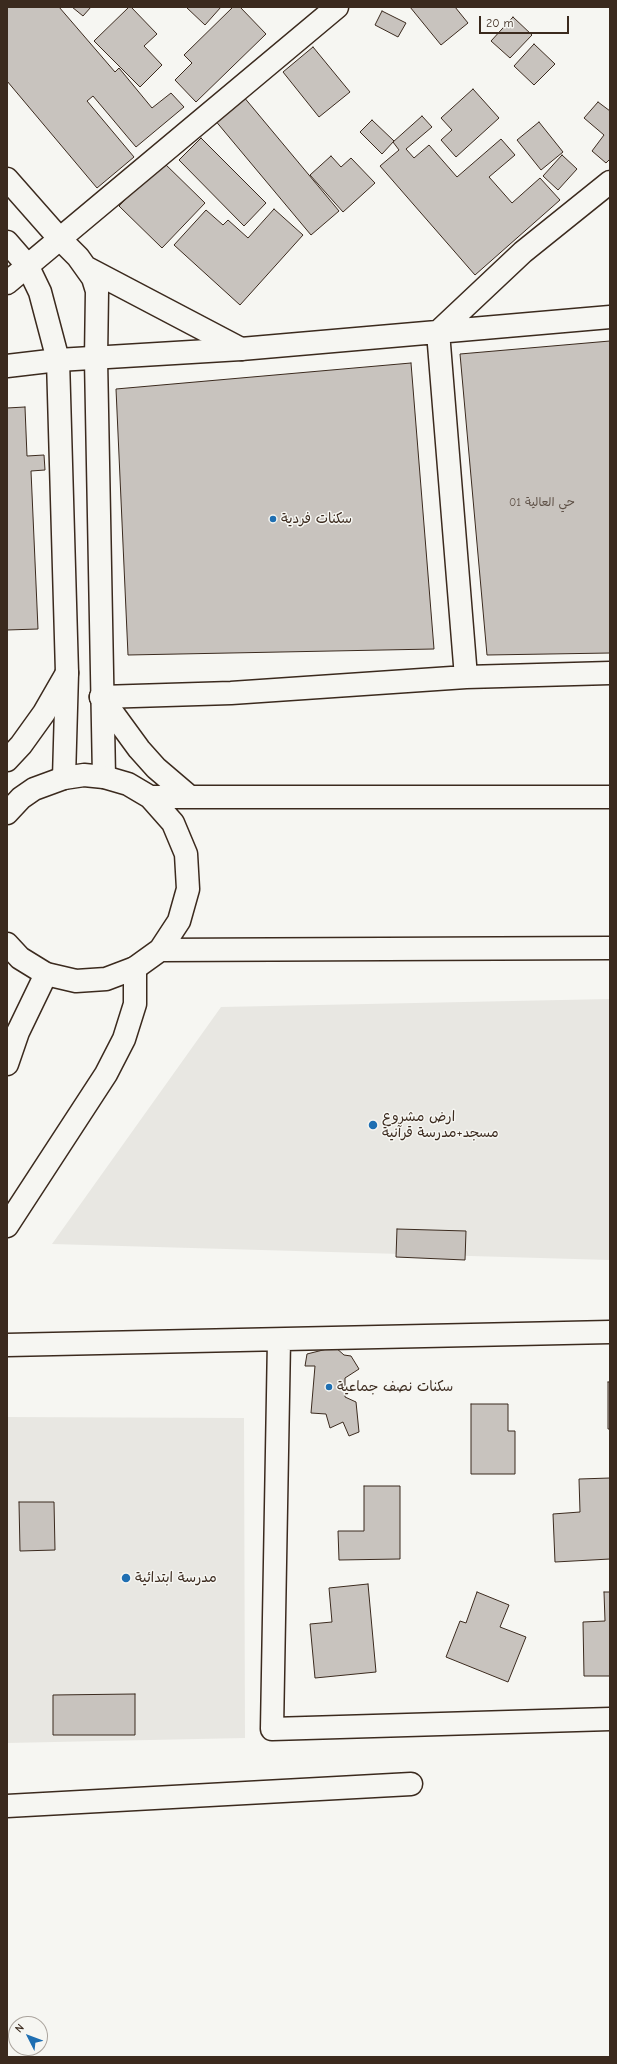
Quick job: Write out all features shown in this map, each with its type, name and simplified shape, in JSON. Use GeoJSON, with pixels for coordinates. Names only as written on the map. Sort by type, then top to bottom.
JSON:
{"type":"FeatureCollection","features":[{"type":"Feature","properties":{"kind":"street"},"geometry":{"type":"LineString","coordinates":[[7,283],[331,9]]}},
{"type":"Feature","properties":{"kind":"street"},"geometry":{"type":"LineString","coordinates":[[7,179],[87,268],[241,349]]}},
{"type":"Feature","properties":{"kind":"street"},"geometry":{"type":"LineString","coordinates":[[438,332],[523,252],[610,182]]}},
{"type":"Feature","properties":{"kind":"street"},"geometry":{"type":"LineString","coordinates":[[7,242],[27,265],[40,292],[46,308],[58,360],[67,673],[64,778]]}},
{"type":"Feature","properties":{"kind":"street"},"geometry":{"type":"LineString","coordinates":[[87,268],[97,291],[96,359],[101,697],[104,777]]}},
{"type":"Feature","properties":{"kind":"street"},"geometry":{"type":"LineString","coordinates":[[7,366],[58,360],[96,359],[241,349],[610,317]]}},
{"type":"Feature","properties":{"kind":"street"},"geometry":{"type":"LineString","coordinates":[[438,332],[466,677]]}},
{"type":"Feature","properties":{"kind":"street"},"geometry":{"type":"LineString","coordinates":[[7,760],[44,713],[67,673]]}},
{"type":"Feature","properties":{"kind":"street"},"geometry":{"type":"LineString","coordinates":[[101,697],[231,693],[466,677],[610,673]]}},
{"type":"Feature","properties":{"kind":"street"},"geometry":{"type":"LineString","coordinates":[[101,697],[135,744],[156,768],[190,797]]}},
{"type":"Feature","properties":{"kind":"street"},"geometry":{"type":"LineString","coordinates":[[11,953],[46,974],[76,981],[106,979],[135,968],[160,950],[179,922],[188,889],[186,854],[173,823],[150,797],[128,784],[104,777],[84,775],[64,778],[48,782],[12,803]]}},
{"type":"Feature","properties":{"kind":"street"},"geometry":{"type":"LineString","coordinates":[[150,797],[610,797]]}},
{"type":"Feature","properties":{"kind":"street"},"geometry":{"type":"LineString","coordinates":[[160,950],[610,948]]}},
{"type":"Feature","properties":{"kind":"street"},"geometry":{"type":"LineString","coordinates":[[7,1226],[106,1074],[124,1039],[135,1004],[135,968]]}},
{"type":"Feature","properties":{"kind":"street"},"geometry":{"type":"LineString","coordinates":[[7,1064],[12,1031],[46,974]]}},
{"type":"Feature","properties":{"kind":"street"},"geometry":{"type":"LineString","coordinates":[[7,1344],[279,1340],[610,1332]]}},
{"type":"Feature","properties":{"kind":"street"},"geometry":{"type":"LineString","coordinates":[[279,1340],[272,1729],[610,1719]]}},
{"type":"Feature","properties":{"kind":"street"},"geometry":{"type":"LineString","coordinates":[[7,1806],[411,1784]]}},
{"type":"Feature","properties":{"kind":"shaded area","name":"ارض مشروع مسجد+مدرسة قرآنية"},"geometry":{"type":"Polygon","coordinates":[[[610,999],[610,1260],[52,1244],[221,1007],[610,999]]]}},
{"type":"Feature","properties":{"kind":"shaded area","name":"مدرسة ابتدائية"},"geometry":{"type":"Polygon","coordinates":[[[7,1417],[244,1418],[245,1738],[7,1743],[7,1417]]]}},
{"type":"Feature","properties":{"kind":"building"},"geometry":{"type":"Polygon","coordinates":[[[7,7],[59,7],[115,72],[119,68],[152,108],[171,93],[184,107],[136,147],[93,96],[87,101],[134,157],[97,188],[7,81],[7,7]]]}},
{"type":"Feature","properties":{"kind":"building"},"geometry":{"type":"Polygon","coordinates":[[[72,7],[91,7],[83,16],[72,7]]]}},
{"type":"Feature","properties":{"kind":"building"},"geometry":{"type":"Polygon","coordinates":[[[129,7],[131,7],[157,34],[144,46],[162,65],[140,87],[94,41],[129,7]]]}},
{"type":"Feature","properties":{"kind":"building"},"geometry":{"type":"Polygon","coordinates":[[[186,7],[221,7],[205,25],[186,7]]]}},
{"type":"Feature","properties":{"kind":"building"},"geometry":{"type":"Polygon","coordinates":[[[233,7],[240,7],[266,34],[196,102],[175,80],[192,63],[184,55],[233,7]]]}},
{"type":"Feature","properties":{"kind":"building"},"geometry":{"type":"Polygon","coordinates":[[[410,7],[455,7],[468,23],[441,45],[410,7]]]}},
{"type":"Feature","properties":{"kind":"building"},"geometry":{"type":"Polygon","coordinates":[[[382,11],[406,23],[398,37],[375,25],[382,11]]]}},
{"type":"Feature","properties":{"kind":"building"},"geometry":{"type":"Polygon","coordinates":[[[513,17],[532,35],[510,58],[491,41],[513,17]]]}},
{"type":"Feature","properties":{"kind":"building"},"geometry":{"type":"Polygon","coordinates":[[[534,44],[555,64],[534,85],[514,66],[534,44]]]}},
{"type":"Feature","properties":{"kind":"building"},"geometry":{"type":"Polygon","coordinates":[[[313,47],[350,92],[319,117],[283,72],[313,47]]]}},
{"type":"Feature","properties":{"kind":"building"},"geometry":{"type":"Polygon","coordinates":[[[473,89],[499,118],[456,157],[441,140],[452,130],[441,118],[473,89]]]}},
{"type":"Feature","properties":{"kind":"building"},"geometry":{"type":"Polygon","coordinates":[[[243,96],[339,211],[311,235],[214,119],[243,96]]]}},
{"type":"Feature","properties":{"kind":"building"},"geometry":{"type":"Polygon","coordinates":[[[598,102],[610,111],[610,159],[606,163],[592,151],[604,135],[584,118],[598,102]]]}},
{"type":"Feature","properties":{"kind":"building"},"geometry":{"type":"Polygon","coordinates":[[[422,116],[432,127],[406,149],[414,158],[429,145],[457,177],[501,139],[515,155],[489,177],[512,203],[540,178],[560,200],[475,275],[380,166],[399,150],[393,142],[422,116]]]}},
{"type":"Feature","properties":{"kind":"building"},"geometry":{"type":"Polygon","coordinates":[[[372,120],[394,141],[382,154],[360,132],[372,120]]]}},
{"type":"Feature","properties":{"kind":"building"},"geometry":{"type":"Polygon","coordinates":[[[539,122],[563,152],[541,170],[517,140],[539,122]]]}},
{"type":"Feature","properties":{"kind":"building"},"geometry":{"type":"Polygon","coordinates":[[[201,138],[266,203],[244,226],[179,160],[201,138]]]}},
{"type":"Feature","properties":{"kind":"building"},"geometry":{"type":"Polygon","coordinates":[[[562,155],[577,169],[558,190],[543,176],[562,155]]]}},
{"type":"Feature","properties":{"kind":"building"},"geometry":{"type":"Polygon","coordinates":[[[331,156],[341,167],[351,158],[375,183],[343,212],[310,175],[331,156]]]}},
{"type":"Feature","properties":{"kind":"building"},"geometry":{"type":"Polygon","coordinates":[[[162,161],[205,203],[162,248],[119,206],[162,161]]]}},
{"type":"Feature","properties":{"kind":"building"},"geometry":{"type":"Polygon","coordinates":[[[274,209],[303,235],[240,305],[174,245],[206,210],[223,225],[228,220],[248,238],[274,209]]]}},
{"type":"Feature","properties":{"kind":"building"},"geometry":{"type":"Polygon","coordinates":[[[610,341],[610,653],[487,655],[460,354],[610,341]]]}},
{"type":"Feature","properties":{"kind":"building","name":"سكنات فردية"},"geometry":{"type":"Polygon","coordinates":[[[411,363],[434,649],[128,655],[116,389],[411,363]]]}},
{"type":"Feature","properties":{"kind":"building"},"geometry":{"type":"Polygon","coordinates":[[[25,407],[27,456],[44,455],[45,470],[31,471],[38,629],[7,630],[7,408],[25,407]]]}},
{"type":"Feature","properties":{"kind":"building"},"geometry":{"type":"Polygon","coordinates":[[[397,1229],[466,1231],[465,1260],[396,1257],[397,1229]]]}},
{"type":"Feature","properties":{"kind":"building","name":"سكنات نصف جماعية"},"geometry":{"type":"Polygon","coordinates":[[[335,1347],[344,1355],[351,1356],[359,1369],[345,1378],[345,1397],[356,1402],[359,1432],[349,1436],[343,1422],[330,1428],[326,1414],[311,1413],[315,1366],[305,1366],[307,1354],[335,1347]]]}},
{"type":"Feature","properties":{"kind":"building"},"geometry":{"type":"Polygon","coordinates":[[[608,1382],[610,1382],[610,1429],[608,1429],[608,1382]]]}},
{"type":"Feature","properties":{"kind":"building"},"geometry":{"type":"Polygon","coordinates":[[[471,1404],[508,1404],[508,1431],[515,1431],[515,1474],[471,1474],[471,1404]]]}},
{"type":"Feature","properties":{"kind":"building"},"geometry":{"type":"Polygon","coordinates":[[[610,1478],[610,1559],[555,1562],[553,1514],[580,1512],[579,1479],[610,1478]]]}},
{"type":"Feature","properties":{"kind":"building"},"geometry":{"type":"Polygon","coordinates":[[[364,1486],[400,1486],[400,1559],[339,1560],[338,1531],[364,1531],[364,1486]]]}},
{"type":"Feature","properties":{"kind":"building"},"geometry":{"type":"Polygon","coordinates":[[[19,1502],[54,1502],[55,1550],[20,1551],[19,1502]]]}},
{"type":"Feature","properties":{"kind":"building"},"geometry":{"type":"Polygon","coordinates":[[[368,1584],[376,1672],[315,1678],[310,1624],[332,1622],[329,1588],[368,1584]]]}},
{"type":"Feature","properties":{"kind":"building"},"geometry":{"type":"Polygon","coordinates":[[[477,1592],[509,1605],[500,1627],[526,1637],[508,1682],[446,1657],[460,1621],[466,1623],[477,1592]]]}},
{"type":"Feature","properties":{"kind":"building"},"geometry":{"type":"Polygon","coordinates":[[[604,1592],[610,1592],[610,1676],[584,1676],[583,1622],[605,1621],[604,1592]]]}},
{"type":"Feature","properties":{"kind":"building"},"geometry":{"type":"Polygon","coordinates":[[[135,1694],[135,1735],[53,1735],[53,1695],[135,1694]]]}},
{"type":"Feature","properties":{"kind":"place","name":"سكنات فردية"},"geometry":{"type":"Point","coordinates":[273,519]}},
{"type":"Feature","properties":{"kind":"place","name":"ارض مشروع مسجد+مدرسة قرآنية"},"geometry":{"type":"Point","coordinates":[373,1125]}},
{"type":"Feature","properties":{"kind":"place","name":"سكنات نصف جماعية"},"geometry":{"type":"Point","coordinates":[329,1387]}},
{"type":"Feature","properties":{"kind":"place","name":"مدرسة ابتدائية"},"geometry":{"type":"Point","coordinates":[126,1578]}}]}
